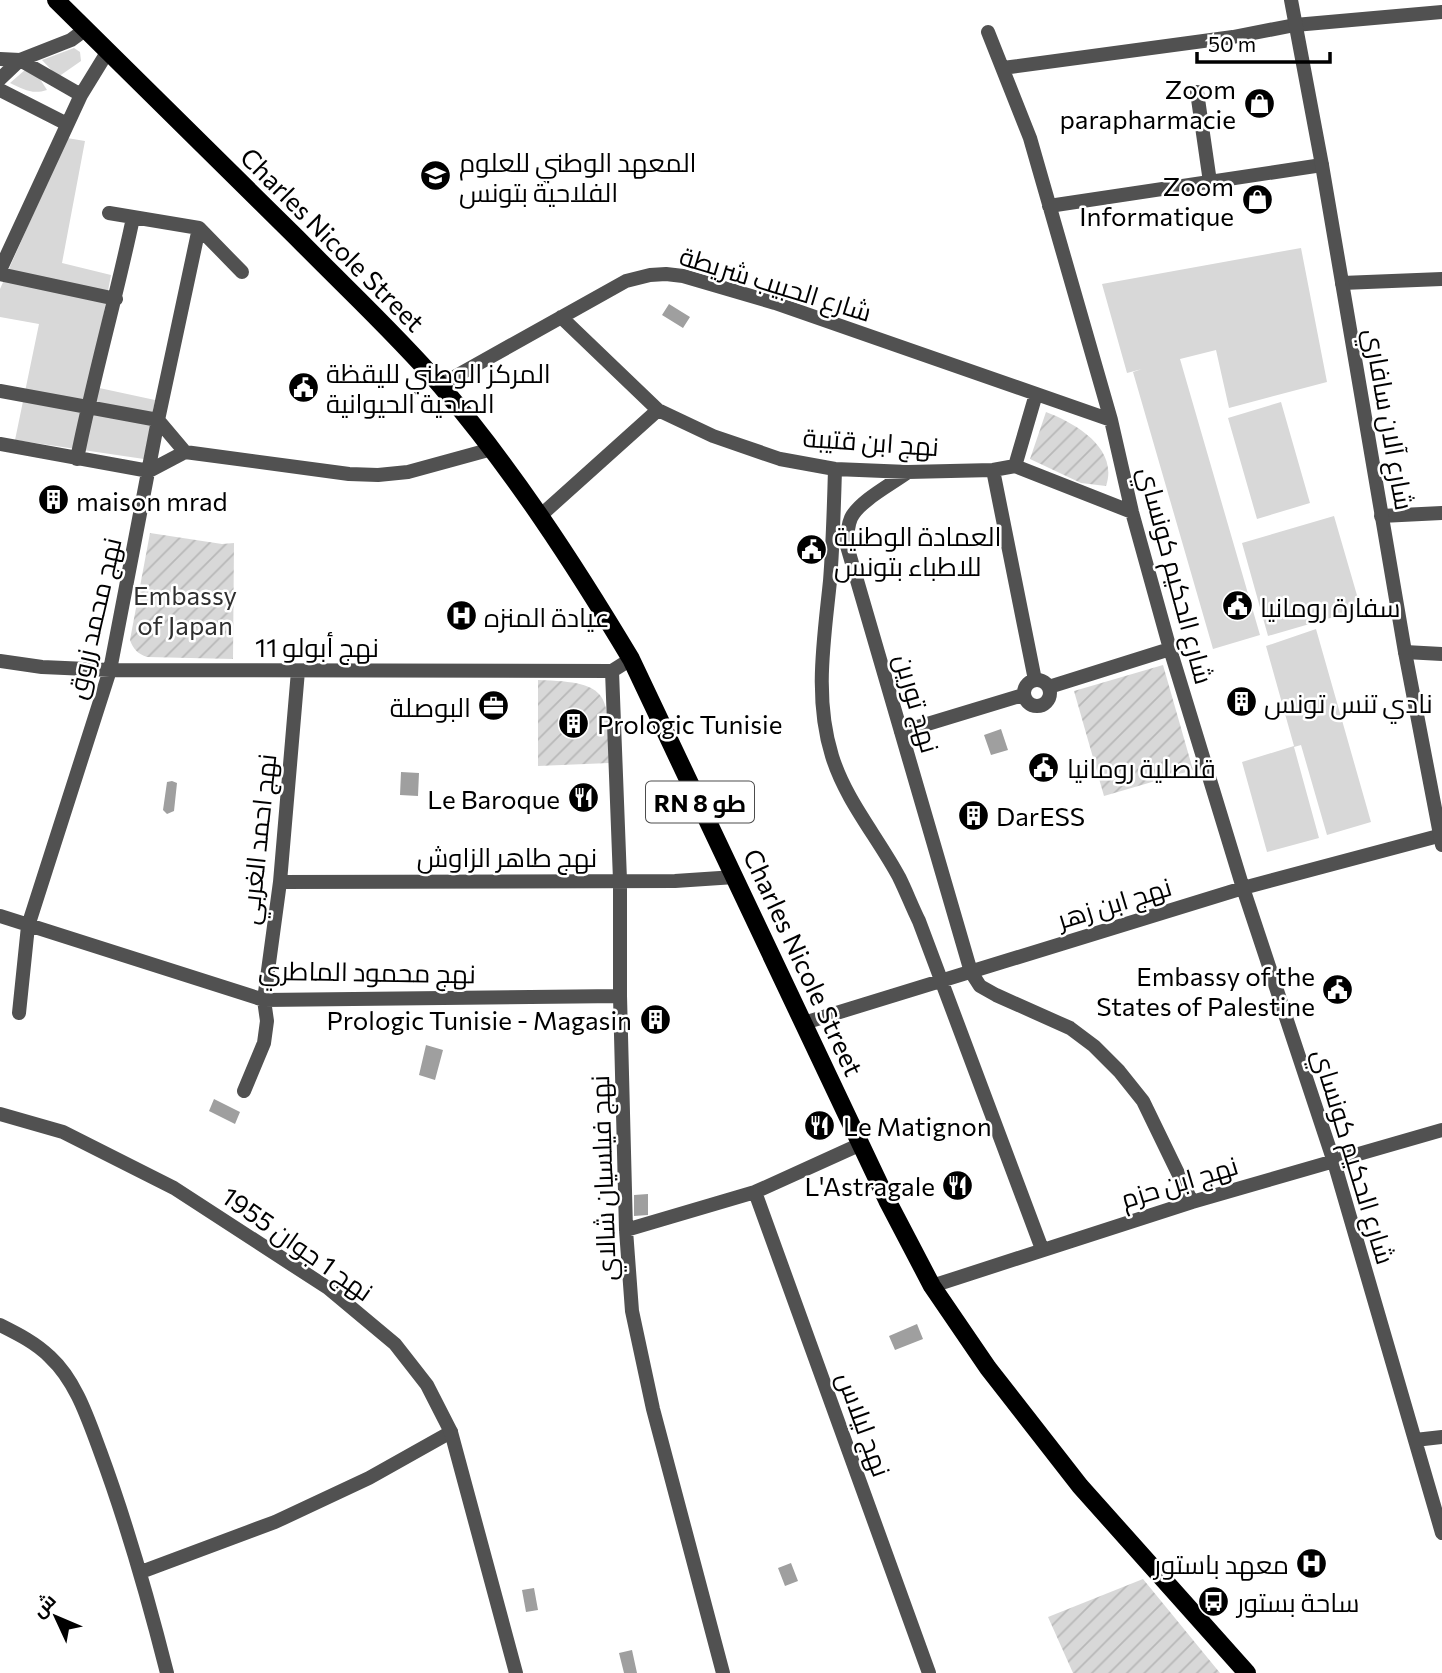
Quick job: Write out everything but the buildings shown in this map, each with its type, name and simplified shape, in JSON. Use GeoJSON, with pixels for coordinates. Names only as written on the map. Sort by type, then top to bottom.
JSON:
{"type":"FeatureCollection","features":[{"type":"Feature","properties":{"kind":"main road","name":"Charles Nicole Street"},"geometry":{"type":"LineString","coordinates":[[56,0],[440,385],[492,449],[540,516],[596,599],[631,659],[887,1200],[932,1286],[988,1368],[1080,1486],[1247,1673]]}},
{"type":"Feature","properties":{"kind":"street","name":"شارع آلان سافاري"},"geometry":{"type":"LineString","coordinates":[[1291,0],[1322,165],[1405,652],[1441,838]]}},
{"type":"Feature","properties":{"kind":"street"},"geometry":{"type":"LineString","coordinates":[[1003,68],[1233,37],[1296,25],[1442,12]]}},
{"type":"Feature","properties":{"kind":"street"},"geometry":{"type":"LineString","coordinates":[[0,79],[20,60],[71,40],[86,29]]}},
{"type":"Feature","properties":{"kind":"street","name":"شارع الحكيم كونساي"},"geometry":{"type":"LineString","coordinates":[[988,32],[1030,138],[1111,420],[1132,512],[1170,649],[1243,888],[1334,1162],[1442,1533]]}},
{"type":"Feature","properties":{"kind":"street"},"geometry":{"type":"LineString","coordinates":[[108,51],[81,95],[0,272],[116,299]]}},
{"type":"Feature","properties":{"kind":"street"},"geometry":{"type":"LineString","coordinates":[[0,59],[20,60],[81,95]]}},
{"type":"Feature","properties":{"kind":"street"},"geometry":{"type":"LineString","coordinates":[[0,90],[67,124]]}},
{"type":"Feature","properties":{"kind":"street"},"geometry":{"type":"LineString","coordinates":[[1197,92],[1210,182]]}},
{"type":"Feature","properties":{"kind":"street"},"geometry":{"type":"LineString","coordinates":[[1049,206],[1322,165]]}},
{"type":"Feature","properties":{"kind":"street"},"geometry":{"type":"LineString","coordinates":[[109,213],[199,228],[242,272]]}},
{"type":"Feature","properties":{"kind":"street"},"geometry":{"type":"LineString","coordinates":[[77,459],[133,218]]}},
{"type":"Feature","properties":{"kind":"street","name":"نهج محمد زروق"},"geometry":{"type":"LineString","coordinates":[[19,1013],[28,926],[110,670],[158,420],[199,228]]}},
{"type":"Feature","properties":{"kind":"street","name":"شارع الحبيب شريطة"},"geometry":{"type":"LineString","coordinates":[[440,385],[626,281],[650,275],[675,275],[775,303],[1111,420]]}},
{"type":"Feature","properties":{"kind":"street"},"geometry":{"type":"LineString","coordinates":[[1342,283],[1442,279]]}},
{"type":"Feature","properties":{"kind":"street","name":"نهج ابن قتيبة"},"geometry":{"type":"LineString","coordinates":[[561,317],[658,410],[713,436],[780,459],[835,469],[908,472],[993,470],[1015,466]]}},
{"type":"Feature","properties":{"kind":"street"},"geometry":{"type":"LineString","coordinates":[[0,391],[158,420],[185,452]]}},
{"type":"Feature","properties":{"kind":"street"},"geometry":{"type":"LineString","coordinates":[[1036,394],[1015,466],[1132,512]]}},
{"type":"Feature","properties":{"kind":"street"},"geometry":{"type":"LineString","coordinates":[[540,516],[658,410]]}},
{"type":"Feature","properties":{"kind":"street"},"geometry":{"type":"LineString","coordinates":[[0,444],[149,471],[185,452],[349,474],[378,475],[408,472],[492,449]]}},
{"type":"Feature","properties":{"kind":"street","name":"نهج تورين"},"geometry":{"type":"LineString","coordinates":[[835,469],[840,546],[820,684],[822,715],[830,747],[845,788],[898,876],[919,921],[1042,1249]]}},
{"type":"Feature","properties":{"kind":"street"},"geometry":{"type":"LineString","coordinates":[[993,470],[1035,680]]}},
{"type":"Feature","properties":{"kind":"street","name":"نهج تورين"},"geometry":{"type":"LineString","coordinates":[[908,472],[852,515],[840,546],[901,732],[971,972]]}},
{"type":"Feature","properties":{"kind":"street"},"geometry":{"type":"LineString","coordinates":[[1381,516],[1442,513]]}},
{"type":"Feature","properties":{"kind":"street"},"geometry":{"type":"LineString","coordinates":[[1049,687],[1170,649]]}},
{"type":"Feature","properties":{"kind":"street"},"geometry":{"type":"LineString","coordinates":[[1405,652],[1442,654]]}},
{"type":"Feature","properties":{"kind":"street"},"geometry":{"type":"LineString","coordinates":[[612,671],[631,659]]}},
{"type":"Feature","properties":{"kind":"street","name":"نهج أبولو 11"},"geometry":{"type":"LineString","coordinates":[[0,661],[42,667],[110,670],[612,671]]}},
{"type":"Feature","properties":{"kind":"street","name":"نهج احمد الغربي"},"geometry":{"type":"LineString","coordinates":[[244,1091],[264,1043],[267,1021],[264,1000],[280,882],[298,671]]}},
{"type":"Feature","properties":{"kind":"street","name":"نهج فيلسيان شالاي"},"geometry":{"type":"LineString","coordinates":[[612,671],[620,880],[626,1230],[632,1311],[653,1409],[723,1673]]}},
{"type":"Feature","properties":{"kind":"street"},"geometry":{"type":"LineString","coordinates":[[1035,680],[1043,681],[1051,691],[1048,700],[1041,706],[1032,706],[1024,695],[1025,687],[1035,680]]}},
{"type":"Feature","properties":{"kind":"street"},"geometry":{"type":"LineString","coordinates":[[901,732],[1024,695]]}},
{"type":"Feature","properties":{"kind":"street","name":"نهج ابن زهر"},"geometry":{"type":"LineString","coordinates":[[804,1023],[1243,888],[1441,838]]}},
{"type":"Feature","properties":{"kind":"street","name":"نهج طاهر الزاوش"},"geometry":{"type":"LineString","coordinates":[[280,882],[675,881],[735,877]]}},
{"type":"Feature","properties":{"kind":"street","name":"نهج محمود الماطري"},"geometry":{"type":"LineString","coordinates":[[0,916],[264,1000],[620,996]]}},
{"type":"Feature","properties":{"kind":"street"},"geometry":{"type":"LineString","coordinates":[[971,972],[980,986],[1070,1028],[1094,1046],[1119,1071],[1143,1101],[1192,1202]]}},
{"type":"Feature","properties":{"kind":"street","name":"نهج 1 جوان 1955"},"geometry":{"type":"LineString","coordinates":[[0,1114],[63,1132],[174,1188],[328,1287],[395,1344],[427,1385],[451,1432],[516,1673]]}},
{"type":"Feature","properties":{"kind":"street","name":"نهج ابن حزم"},"geometry":{"type":"LineString","coordinates":[[932,1286],[1192,1202],[1442,1130]]}},
{"type":"Feature","properties":{"kind":"street"},"geometry":{"type":"LineString","coordinates":[[626,1230],[755,1192],[861,1144]]}},
{"type":"Feature","properties":{"kind":"street","name":"نهج ليلاس"},"geometry":{"type":"LineString","coordinates":[[755,1192],[929,1673]]}},
{"type":"Feature","properties":{"kind":"street"},"geometry":{"type":"LineString","coordinates":[[0,1325],[24,1337],[51,1357],[73,1387],[117,1496],[141,1572],[167,1673]]}},
{"type":"Feature","properties":{"kind":"street"},"geometry":{"type":"LineString","coordinates":[[141,1572],[275,1522],[369,1478],[451,1432]]}},
{"type":"Feature","properties":{"kind":"street"},"geometry":{"type":"LineString","coordinates":[[1415,1440],[1442,1437]]}},
{"type":"Feature","properties":{"kind":"green space"},"geometry":{"type":"Polygon","coordinates":[[[74,48],[80,52],[81,61],[58,77],[42,60],[74,48]]]}},
{"type":"Feature","properties":{"kind":"green space"},"geometry":{"type":"Polygon","coordinates":[[[26,69],[40,79],[47,90],[32,92],[10,83],[26,69]]]}},
{"type":"Feature","properties":{"kind":"green space"},"geometry":{"type":"Polygon","coordinates":[[[67,138],[85,141],[62,263],[111,275],[90,386],[155,400],[144,459],[15,440],[39,324],[0,317],[0,289],[67,138]]]}},
{"type":"Feature","properties":{"kind":"green space"},"geometry":{"type":"Polygon","coordinates":[[[1301,248],[1327,382],[1229,408],[1216,350],[1180,359],[1260,635],[1213,649],[1133,372],[1142,369],[1127,373],[1102,284],[1301,248]]]}},
{"type":"Feature","properties":{"kind":"green space"},"geometry":{"type":"Polygon","coordinates":[[[1281,402],[1310,503],[1257,519],[1228,418],[1281,402]]]}},
{"type":"Feature","properties":{"kind":"green space"},"geometry":{"type":"Polygon","coordinates":[[[1046,412],[1081,430],[1092,439],[1106,460],[1106,486],[1081,483],[1030,459],[1046,412]]]}},
{"type":"Feature","properties":{"kind":"green space"},"geometry":{"type":"Polygon","coordinates":[[[1334,516],[1361,609],[1268,636],[1242,543],[1334,516]]]}},
{"type":"Feature","properties":{"kind":"green space","name":"Embassy of Japan"},"geometry":{"type":"Polygon","coordinates":[[[150,533],[222,544],[234,543],[233,659],[147,657],[138,653],[133,646],[130,640],[150,533]]]}},
{"type":"Feature","properties":{"kind":"green space"},"geometry":{"type":"Polygon","coordinates":[[[1316,629],[1371,822],[1327,835],[1301,745],[1294,747],[1319,838],[1267,852],[1242,762],[1294,746],[1266,646],[1316,629]]]}},
{"type":"Feature","properties":{"kind":"green space"},"geometry":{"type":"Polygon","coordinates":[[[1163,665],[1193,770],[1104,796],[1074,691],[1163,665]]]}},
{"type":"Feature","properties":{"kind":"green space"},"geometry":{"type":"Polygon","coordinates":[[[538,680],[581,684],[593,689],[601,697],[606,707],[608,722],[609,763],[538,766],[538,680]]]}},
{"type":"Feature","properties":{"kind":"green space"},"geometry":{"type":"Polygon","coordinates":[[[1143,1579],[1220,1673],[1073,1673],[1048,1617],[1143,1579]]]}},
{"type":"Feature","properties":{"kind":"shaded area"},"geometry":{"type":"Polygon","coordinates":[[[669,304],[690,317],[683,328],[662,315],[669,304]]]}},
{"type":"Feature","properties":{"kind":"shaded area"},"geometry":{"type":"Polygon","coordinates":[[[1001,729],[1008,750],[991,755],[984,735],[1001,729]]]}},
{"type":"Feature","properties":{"kind":"shaded area"},"geometry":{"type":"Polygon","coordinates":[[[401,772],[419,773],[418,796],[400,795],[401,772]]]}},
{"type":"Feature","properties":{"kind":"shaded area"},"geometry":{"type":"Polygon","coordinates":[[[167,782],[177,783],[174,811],[167,814],[163,810],[167,782]]]}},
{"type":"Feature","properties":{"kind":"shaded area"},"geometry":{"type":"Polygon","coordinates":[[[426,1045],[443,1050],[435,1080],[419,1075],[426,1045]]]}},
{"type":"Feature","properties":{"kind":"shaded area"},"geometry":{"type":"Polygon","coordinates":[[[214,1099],[240,1112],[235,1124],[209,1111],[214,1099]]]}},
{"type":"Feature","properties":{"kind":"shaded area"},"geometry":{"type":"Polygon","coordinates":[[[648,1194],[648,1215],[634,1216],[634,1195],[648,1194]]]}},
{"type":"Feature","properties":{"kind":"shaded area"},"geometry":{"type":"Polygon","coordinates":[[[917,1324],[923,1339],[895,1350],[889,1336],[917,1324]]]}},
{"type":"Feature","properties":{"kind":"shaded area"},"geometry":{"type":"Polygon","coordinates":[[[791,1563],[798,1581],[785,1586],[778,1568],[791,1563]]]}},
{"type":"Feature","properties":{"kind":"shaded area"},"geometry":{"type":"Polygon","coordinates":[[[534,1588],[538,1610],[526,1612],[522,1590],[534,1588]]]}},
{"type":"Feature","properties":{"kind":"shaded area"},"geometry":{"type":"Polygon","coordinates":[[[632,1650],[637,1673],[624,1673],[619,1653],[632,1650]]]}},
{"type":"Feature","properties":{"kind":"place","name":"Zoom parapharmacie"},"geometry":{"type":"Point","coordinates":[1259,103]}},
{"type":"Feature","properties":{"kind":"place","name":"المعهد الوطني للعلوم الفلاحية بتونس"},"geometry":{"type":"Point","coordinates":[436,176]}},
{"type":"Feature","properties":{"kind":"place","name":"Zoom Informatique"},"geometry":{"type":"Point","coordinates":[1257,200]}},
{"type":"Feature","properties":{"kind":"place","name":"المركز الوطني لليقظة الصحية الحيوانية"},"geometry":{"type":"Point","coordinates":[303,387]}},
{"type":"Feature","properties":{"kind":"place","name":"maison mrad"},"geometry":{"type":"Point","coordinates":[53,500]}},
{"type":"Feature","properties":{"kind":"place","name":"العمادة الوطنية للاطباء بتونس"},"geometry":{"type":"Point","coordinates":[811,550]}},
{"type":"Feature","properties":{"kind":"place","name":"سفارة رومانيا"},"geometry":{"type":"Point","coordinates":[1237,606]}},
{"type":"Feature","properties":{"kind":"place","name":"عيادة المنزه"},"geometry":{"type":"Point","coordinates":[461,616]}},
{"type":"Feature","properties":{"kind":"place","name":"نادي تنس تونس"},"geometry":{"type":"Point","coordinates":[1241,702]}},
{"type":"Feature","properties":{"kind":"place","name":"البوصلة"},"geometry":{"type":"Point","coordinates":[494,706]}},
{"type":"Feature","properties":{"kind":"place","name":"Prologic Tunisie"},"geometry":{"type":"Point","coordinates":[574,723]}},
{"type":"Feature","properties":{"kind":"place","name":"قنصلية رومانيا"},"geometry":{"type":"Point","coordinates":[1044,767]}},
{"type":"Feature","properties":{"kind":"place","name":"Le Baroque"},"geometry":{"type":"Point","coordinates":[583,798]}},
{"type":"Feature","properties":{"kind":"place","name":"DarESS"},"geometry":{"type":"Point","coordinates":[973,815]}},
{"type":"Feature","properties":{"kind":"place","name":"Embassy of the States of Palestine"},"geometry":{"type":"Point","coordinates":[1338,990]}},
{"type":"Feature","properties":{"kind":"place","name":"Prologic Tunisie - Magasin"},"geometry":{"type":"Point","coordinates":[655,1019]}},
{"type":"Feature","properties":{"kind":"place","name":"Le Matignon"},"geometry":{"type":"Point","coordinates":[820,1125]}},
{"type":"Feature","properties":{"kind":"place","name":"L'Astragale"},"geometry":{"type":"Point","coordinates":[958,1185]}},
{"type":"Feature","properties":{"kind":"place","name":"معهد باستور"},"geometry":{"type":"Point","coordinates":[1312,1563]}},
{"type":"Feature","properties":{"kind":"place","name":"ساحة بستور"},"geometry":{"type":"Point","coordinates":[1214,1601]}}]}
